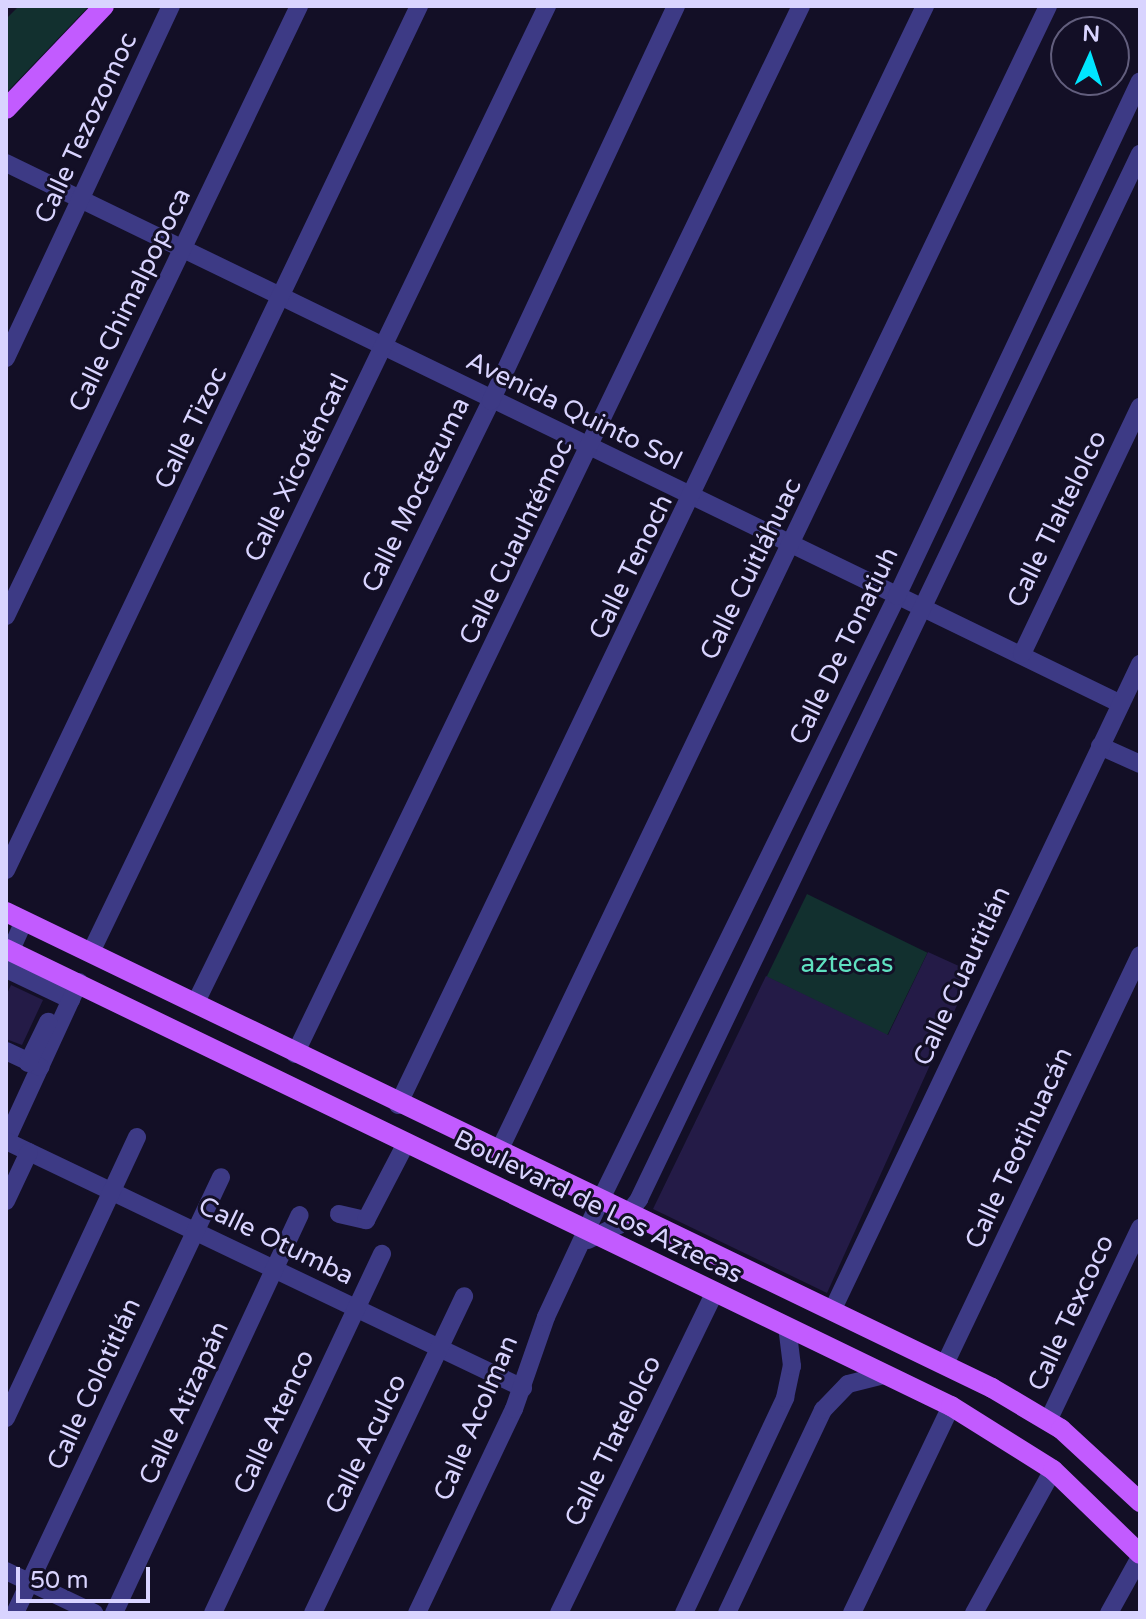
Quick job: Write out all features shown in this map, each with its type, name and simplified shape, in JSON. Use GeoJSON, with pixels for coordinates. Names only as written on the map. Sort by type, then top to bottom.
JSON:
{"type":"FeatureCollection","features":[{"type":"Feature","properties":{"kind":"main road"},"geometry":{"type":"LineString","coordinates":[[6,109],[104,6]]}},
{"type":"Feature","properties":{"kind":"main road","name":"Boulevard de Los Aztecas"},"geometry":{"type":"LineString","coordinates":[[15,916],[398,1105],[945,1364],[1048,1421],[1140,1502]]}},
{"type":"Feature","properties":{"kind":"main road","name":"Boulevard de Los Aztecas"},"geometry":{"type":"LineString","coordinates":[[7,958],[70,989],[108,995],[589,1236],[715,1292],[951,1406],[1053,1470],[1091,1502],[1140,1556]]}},
{"type":"Feature","properties":{"kind":"main road"},"geometry":{"type":"LineString","coordinates":[[108,995],[122,967]]}},
{"type":"Feature","properties":{"kind":"main road"},"geometry":{"type":"LineString","coordinates":[[1091,1502],[1114,1476]]}},
{"type":"Feature","properties":{"kind":"street","name":"Calle Tezozomoc"},"geometry":{"type":"LineString","coordinates":[[6,358],[171,6]]}},
{"type":"Feature","properties":{"kind":"street","name":"Calle Chimalpopoca"},"geometry":{"type":"LineString","coordinates":[[6,616],[299,6]]}},
{"type":"Feature","properties":{"kind":"street","name":"Calle Tizoc"},"geometry":{"type":"LineString","coordinates":[[6,870],[282,300],[419,6]]}},
{"type":"Feature","properties":{"kind":"street","name":"Calle Xicoténcatl"},"geometry":{"type":"LineString","coordinates":[[91,952],[547,6]]}},
{"type":"Feature","properties":{"kind":"street","name":"Calle Moctezuma"},"geometry":{"type":"LineString","coordinates":[[195,1004],[491,401],[676,6]]}},
{"type":"Feature","properties":{"kind":"street","name":"Calle Cuauhtémoc"},"geometry":{"type":"LineString","coordinates":[[295,1054],[590,449],[801,6]]}},
{"type":"Feature","properties":{"kind":"street","name":"Calle Tenoch"},"geometry":{"type":"LineString","coordinates":[[398,1105],[693,498],[925,6]]}},
{"type":"Feature","properties":{"kind":"street","name":"Calle Cuitláhuac"},"geometry":{"type":"LineString","coordinates":[[498,1153],[1048,6]]}},
{"type":"Feature","properties":{"kind":"street","name":"Calle De Tonatiuh"},"geometry":{"type":"LineString","coordinates":[[589,1236],[600,1201],[897,596],[1140,81]]}},
{"type":"Feature","properties":{"kind":"street"},"geometry":{"type":"LineString","coordinates":[[589,1236],[628,1215],[924,609],[1140,154]]}},
{"type":"Feature","properties":{"kind":"street","name":"Avenida Quinto Sol"},"geometry":{"type":"LineString","coordinates":[[6,163],[282,300],[1121,704]]}},
{"type":"Feature","properties":{"kind":"street","name":"Calle Tlaltelolco"},"geometry":{"type":"LineString","coordinates":[[1022,654],[1140,407]]}},
{"type":"Feature","properties":{"kind":"street","name":"Calle Cuautitlán"},"geometry":{"type":"LineString","coordinates":[[832,1311],[1140,664]]}},
{"type":"Feature","properties":{"kind":"street"},"geometry":{"type":"LineString","coordinates":[[1100,746],[1140,764]]}},
{"type":"Feature","properties":{"kind":"street"},"geometry":{"type":"LineString","coordinates":[[7,958],[15,916]]}},
{"type":"Feature","properties":{"kind":"street","name":"Calle Teotihuacán"},"geometry":{"type":"LineString","coordinates":[[945,1364],[1140,955]]}},
{"type":"Feature","properties":{"kind":"street"},"geometry":{"type":"LineString","coordinates":[[6,1141],[34,1065],[70,989]]}},
{"type":"Feature","properties":{"kind":"street"},"geometry":{"type":"LineString","coordinates":[[6,1051],[34,1065]]}},
{"type":"Feature","properties":{"kind":"street"},"geometry":{"type":"LineString","coordinates":[[6,1418],[137,1137]]}},
{"type":"Feature","properties":{"kind":"street","name":"Calle Otumba"},"geometry":{"type":"LineString","coordinates":[[6,1141],[523,1388]]}},
{"type":"Feature","properties":{"kind":"street"},"geometry":{"type":"LineString","coordinates":[[339,1214],[366,1220],[406,1143]]}},
{"type":"Feature","properties":{"kind":"street"},"geometry":{"type":"LineString","coordinates":[[6,1201],[29,1152]]}},
{"type":"Feature","properties":{"kind":"street","name":"Calle Colotitlán"},"geometry":{"type":"LineString","coordinates":[[15,1613],[221,1177]]}},
{"type":"Feature","properties":{"kind":"street","name":"Calle Atizapán"},"geometry":{"type":"LineString","coordinates":[[114,1613],[300,1215]]}},
{"type":"Feature","properties":{"kind":"street","name":"Calle Texcoco"},"geometry":{"type":"LineString","coordinates":[[1048,1421],[1140,1228]]}},
{"type":"Feature","properties":{"kind":"street","name":"Calle Acolman"},"geometry":{"type":"LineString","coordinates":[[417,1613],[523,1388],[546,1317],[589,1236]]}},
{"type":"Feature","properties":{"kind":"street","name":"Calle Atenco"},"geometry":{"type":"LineString","coordinates":[[213,1613],[382,1254]]}},
{"type":"Feature","properties":{"kind":"street","name":"Calle Tlatelolco"},"geometry":{"type":"LineString","coordinates":[[559,1613],[715,1292]]}},
{"type":"Feature","properties":{"kind":"street","name":"Calle Aculco"},"geometry":{"type":"LineString","coordinates":[[313,1613],[464,1296]]}},
{"type":"Feature","properties":{"kind":"street"},"geometry":{"type":"LineString","coordinates":[[684,1613],[785,1398],[792,1366],[787,1326]]}},
{"type":"Feature","properties":{"kind":"street"},"geometry":{"type":"LineString","coordinates":[[727,1613],[823,1410],[848,1384],[883,1375]]}},
{"type":"Feature","properties":{"kind":"street"},"geometry":{"type":"LineString","coordinates":[[852,1613],[951,1406]]}},
{"type":"Feature","properties":{"kind":"street"},"geometry":{"type":"LineString","coordinates":[[974,1613],[1029,1505],[1053,1470]]}},
{"type":"Feature","properties":{"kind":"street"},"geometry":{"type":"LineString","coordinates":[[1109,1613],[1140,1556]]}},
{"type":"Feature","properties":{"kind":"street"},"geometry":{"type":"LineString","coordinates":[[6,1571],[94,1613]]}},
{"type":"Feature","properties":{"kind":"green space"},"geometry":{"type":"Polygon","coordinates":[[[19,6],[89,6],[6,93],[6,19],[19,6]]]}},
{"type":"Feature","properties":{"kind":"green space","name":"aztecas"},"geometry":{"type":"Polygon","coordinates":[[[807,894],[927,953],[887,1035],[767,977],[807,894]]]}},
{"type":"Feature","properties":{"kind":"building"},"geometry":{"type":"Polygon","coordinates":[[[928,952],[972,972],[827,1293],[653,1209],[766,976],[888,1035],[928,952]]]}},
{"type":"Feature","properties":{"kind":"building"},"geometry":{"type":"Polygon","coordinates":[[[11,985],[43,1000],[22,1045],[6,1039],[6,996],[11,985]]]}}]}
